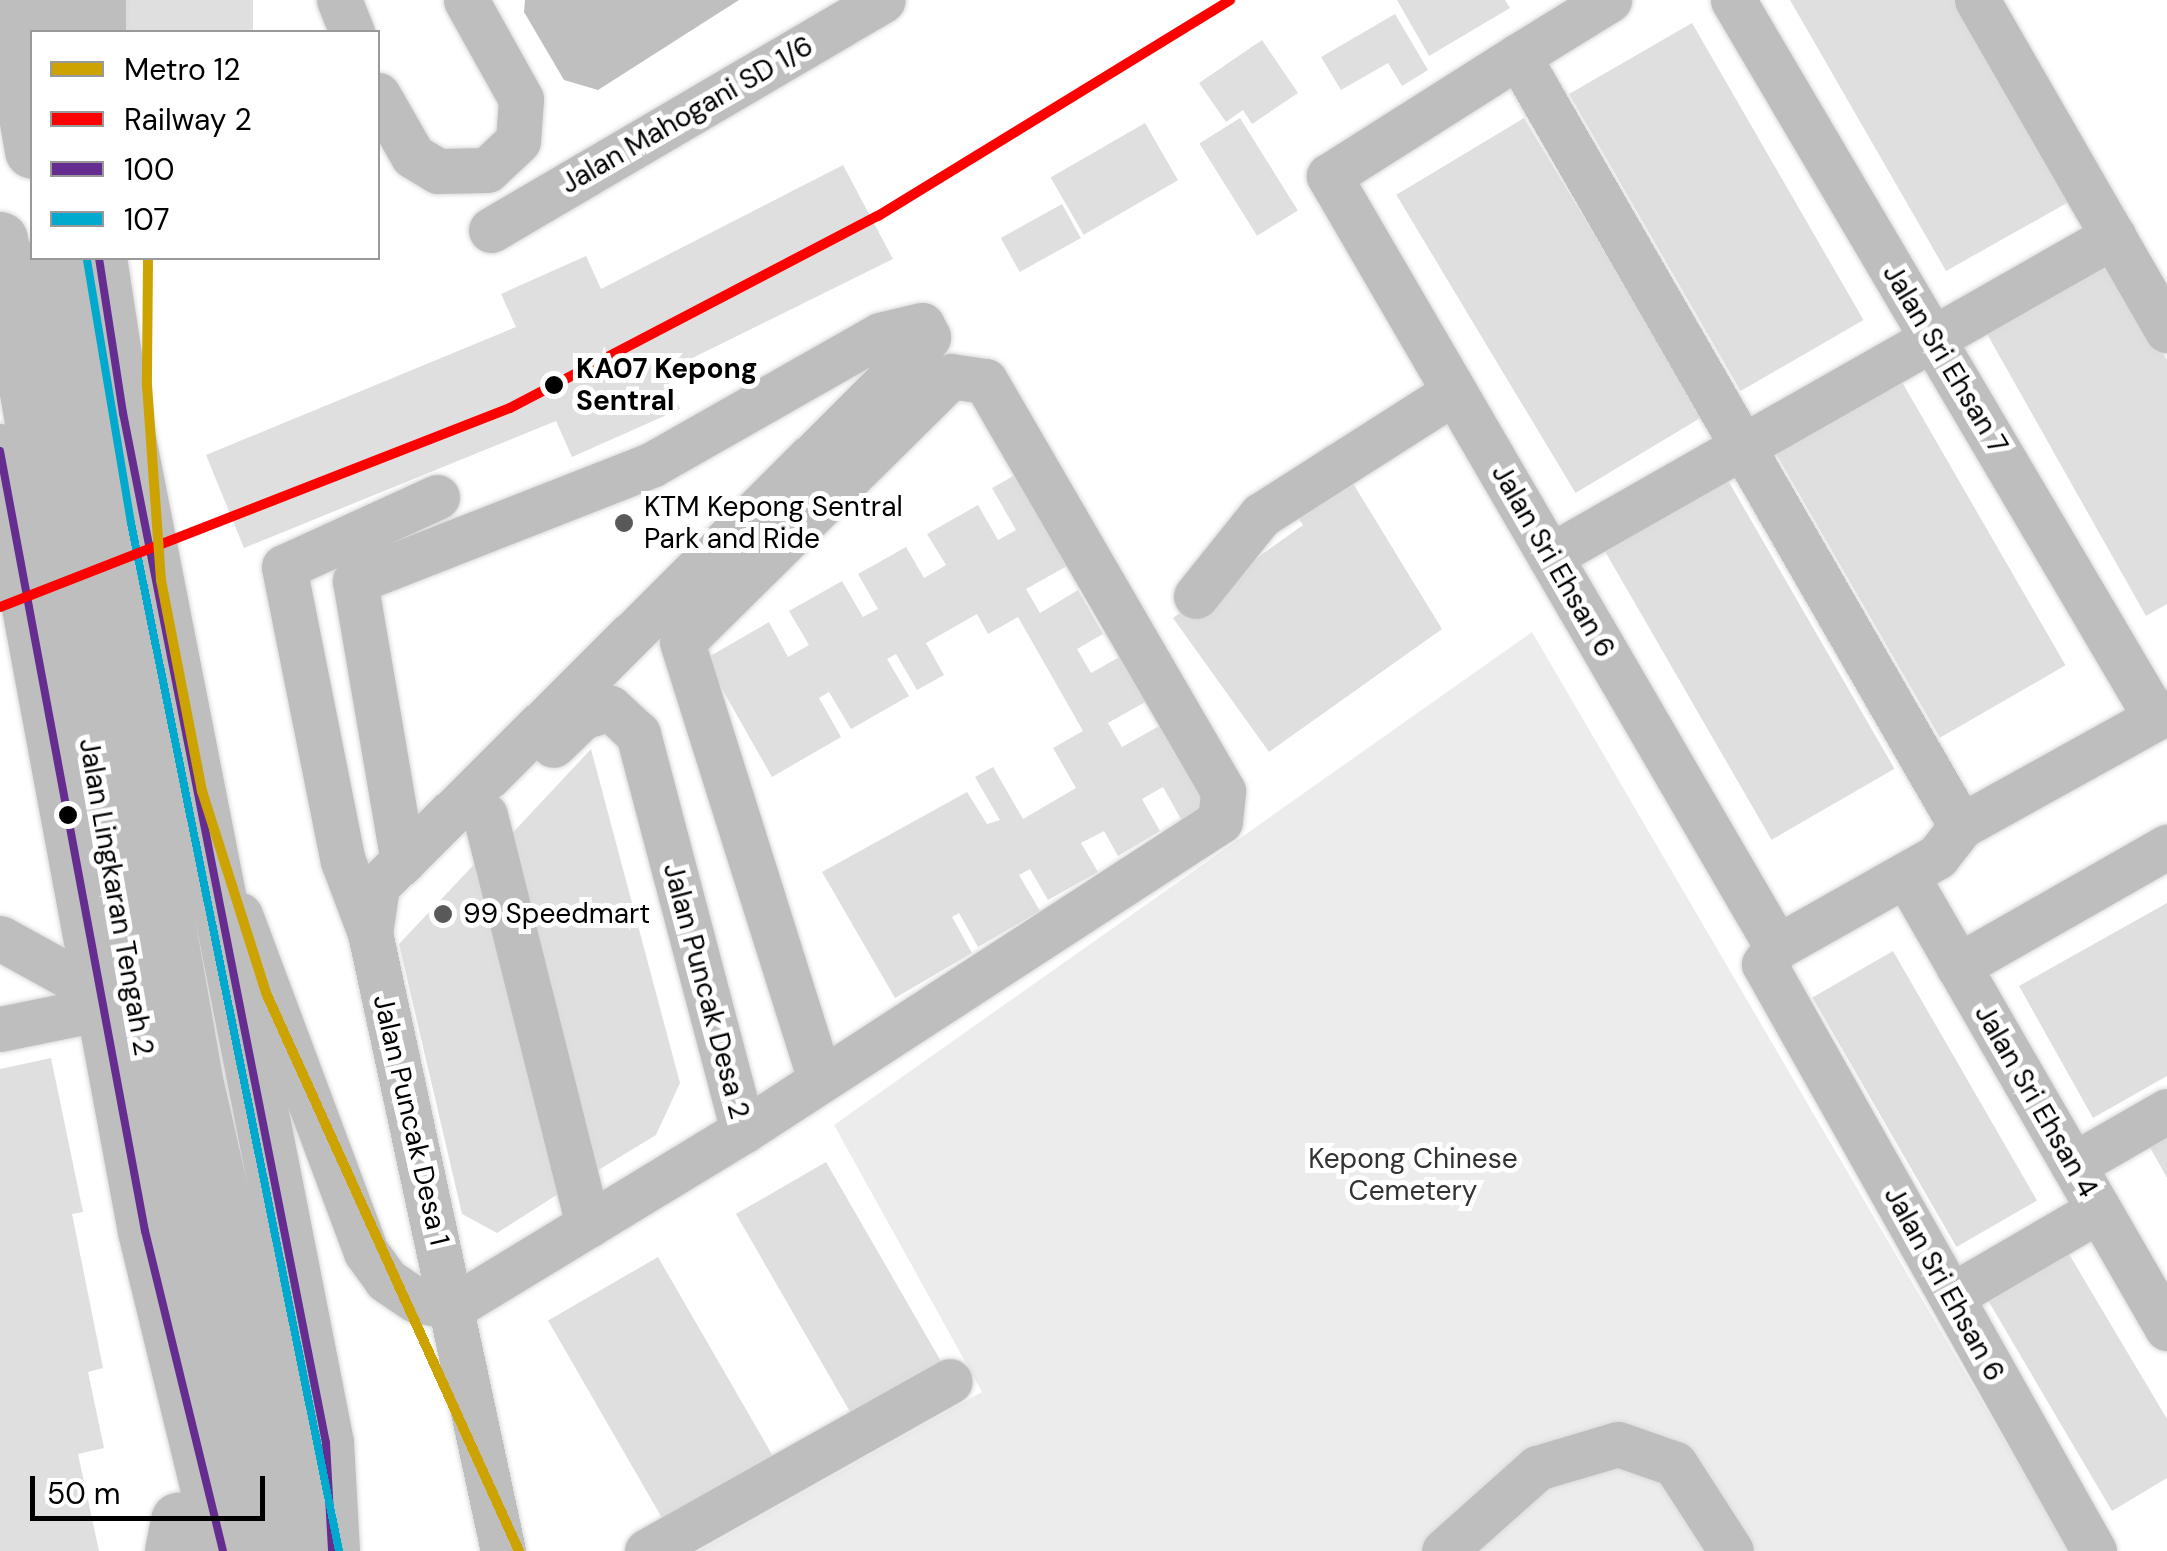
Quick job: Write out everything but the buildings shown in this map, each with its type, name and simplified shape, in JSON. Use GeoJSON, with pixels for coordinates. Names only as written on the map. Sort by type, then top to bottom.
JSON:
{"type":"FeatureCollection","features":[{"type":"Feature","properties":{"kind":"main road"},"geometry":{"type":"LineString","coordinates":[[6,0],[30,140]]}},
{"type":"Feature","properties":{"kind":"main road"},"geometry":{"type":"LineString","coordinates":[[55,0],[61,30]]}},
{"type":"Feature","properties":{"kind":"main road"},"geometry":{"type":"LineString","coordinates":[[98,0],[98,30]]}},
{"type":"Feature","properties":{"kind":"main road","name":"Jalan Lingkaran Tengah 2"},"geometry":{"type":"LineString","coordinates":[[0,239],[150,1091],[258,1551]]}},
{"type":"Feature","properties":{"kind":"main road","name":"Jalan Lingkaran Tengah 2"},"geometry":{"type":"LineString","coordinates":[[51,260],[195,1080],[303,1551]]}},
{"type":"Feature","properties":{"kind":"main road"},"geometry":{"type":"LineString","coordinates":[[99,260],[130,449],[326,1443],[352,1551]]}},
{"type":"Feature","properties":{"kind":"main road"},"geometry":{"type":"LineString","coordinates":[[0,450],[145,1231],[186,1528],[223,1551]]}},
{"type":"Feature","properties":{"kind":"main road"},"geometry":{"type":"LineString","coordinates":[[326,1443],[332,1551]]}},
{"type":"Feature","properties":{"kind":"street"},"geometry":{"type":"LineString","coordinates":[[339,0],[351,30]]}},
{"type":"Feature","properties":{"kind":"street"},"geometry":{"type":"LineString","coordinates":[[380,98],[413,156],[438,172],[487,170],[518,141],[521,99],[466,0]]}},
{"type":"Feature","properties":{"kind":"street","name":"Jalan Mahogani SD 1/6"},"geometry":{"type":"LineString","coordinates":[[491,230],[883,0]]}},
{"type":"Feature","properties":{"kind":"street"},"geometry":{"type":"LineString","coordinates":[[1610,0],[1518,56],[1960,826]]}},
{"type":"Feature","properties":{"kind":"street","name":"Jalan Sri Ehsan 7"},"geometry":{"type":"LineString","coordinates":[[1733,0],[2162,715]]}},
{"type":"Feature","properties":{"kind":"street"},"geometry":{"type":"LineString","coordinates":[[1977,0],[2167,330]]}},
{"type":"Feature","properties":{"kind":"street","name":"Jalan Sri Ehsan 6"},"geometry":{"type":"LineString","coordinates":[[1518,56],[1329,176],[1550,556],[1770,955],[1951,1296],[2094,1551]]}},
{"type":"Feature","properties":{"kind":"street"},"geometry":{"type":"LineString","coordinates":[[1550,556],[2113,236]]}},
{"type":"Feature","properties":{"kind":"street"},"geometry":{"type":"LineString","coordinates":[[370,933],[377,886],[914,355],[928,337],[922,325],[880,335],[652,465],[356,581],[403,860]]}},
{"type":"Feature","properties":{"kind":"street"},"geometry":{"type":"LineString","coordinates":[[743,1131],[1220,822],[1224,791],[985,381],[952,376],[682,642],[820,1080]]}},
{"type":"Feature","properties":{"kind":"street"},"geometry":{"type":"LineString","coordinates":[[1196,596],[1261,515],[1454,392]]}},
{"type":"Feature","properties":{"kind":"street"},"geometry":{"type":"LineString","coordinates":[[370,933],[343,860],[284,567],[437,497]]}},
{"type":"Feature","properties":{"kind":"street","name":"Jalan Puncak Desa 2"},"geometry":{"type":"LineString","coordinates":[[453,1307],[743,1131],[638,734],[610,708],[582,717],[486,815]]}},
{"type":"Feature","properties":{"kind":"street"},"geometry":{"type":"LineString","coordinates":[[1770,955],[1937,858],[1960,826],[2162,715]]}},
{"type":"Feature","properties":{"kind":"street"},"geometry":{"type":"LineString","coordinates":[[370,933],[486,815]]}},
{"type":"Feature","properties":{"kind":"street"},"geometry":{"type":"LineString","coordinates":[[486,815],[588,1225]]}},
{"type":"Feature","properties":{"kind":"street"},"geometry":{"type":"LineString","coordinates":[[206,827],[366,1252],[386,1280],[416,1300],[453,1307]]}},
{"type":"Feature","properties":{"kind":"street"},"geometry":{"type":"LineString","coordinates":[[1958,966],[2167,847]]}},
{"type":"Feature","properties":{"kind":"street","name":"Jalan Sri Ehsan 4"},"geometry":{"type":"LineString","coordinates":[[1906,875],[2167,1328]]}},
{"type":"Feature","properties":{"kind":"street","name":"Jalan Puncak Desa 1"},"geometry":{"type":"LineString","coordinates":[[370,933],[503,1551]]}},
{"type":"Feature","properties":{"kind":"street"},"geometry":{"type":"LineString","coordinates":[[0,938],[101,1001]]}},
{"type":"Feature","properties":{"kind":"street"},"geometry":{"type":"LineString","coordinates":[[0,1029],[101,1001]]}},
{"type":"Feature","properties":{"kind":"street"},"geometry":{"type":"LineString","coordinates":[[2074,1166],[2167,1111]]}},
{"type":"Feature","properties":{"kind":"street"},"geometry":{"type":"LineString","coordinates":[[1951,1296],[2099,1210]]}},
{"type":"Feature","properties":{"kind":"street"},"geometry":{"type":"LineString","coordinates":[[646,1551],[950,1381]]}},
{"type":"Feature","properties":{"kind":"street"},"geometry":{"type":"LineString","coordinates":[[1444,1551],[1537,1468],[1618,1444],[1675,1464],[1731,1551]]}},
{"type":"Feature","properties":{"kind":"green space","name":"Kepong Chinese Cemetery"},"geometry":{"type":"Polygon","coordinates":[[[1532,632],[2069,1551],[699,1551],[982,1392],[834,1125],[1532,632]]]}},
{"type":"Feature","properties":{"kind":"shaded area"},"geometry":{"type":"Polygon","coordinates":[[[525,0],[739,0],[598,90],[564,80],[524,12],[525,0]]]}},
{"type":"Feature","properties":{"kind":"metro line","name":"12"},"geometry":{"type":"LineString","coordinates":[[148,260],[147,385],[161,580],[202,791],[266,993],[519,1551]]}},
{"type":"Feature","properties":{"kind":"rail line","name":"2"},"geometry":{"type":"LineString","coordinates":[[0,607],[510,408],[878,216],[1230,0]]}},
{"type":"Feature","properties":{"kind":"transit line","name":"107"},"geometry":{"type":"LineString","coordinates":[[87,260],[131,523],[339,1551]]}},
{"type":"Feature","properties":{"kind":"transit line","name":"100"},"geometry":{"type":"LineString","coordinates":[[99,260],[123,413],[326,1443],[332,1551]]}},
{"type":"Feature","properties":{"kind":"transit line","name":"100"},"geometry":{"type":"LineString","coordinates":[[0,451],[145,1231],[223,1551]]}},
{"type":"Feature","properties":{"kind":"place","name":"KA07 Kepong Sentral"},"geometry":{"type":"Point","coordinates":[554,385]}},
{"type":"Feature","properties":{"kind":"place","name":"KTM Kepong Sentral Park and Ride"},"geometry":{"type":"Point","coordinates":[624,523]}},
{"type":"Feature","properties":{"kind":"place","name":"99 Speedmart"},"geometry":{"type":"Point","coordinates":[443,914]}}]}
